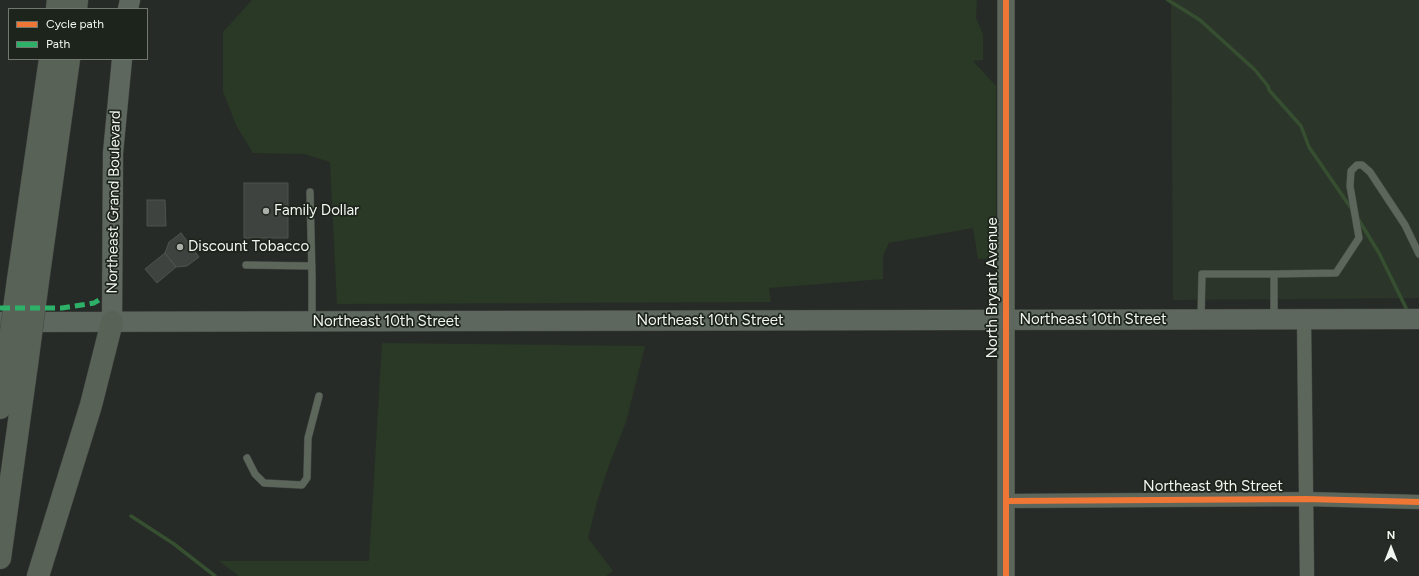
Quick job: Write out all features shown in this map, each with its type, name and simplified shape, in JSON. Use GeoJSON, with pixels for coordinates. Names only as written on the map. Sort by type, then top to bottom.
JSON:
{"type":"FeatureCollection","features":[{"type":"Feature","properties":{"kind":"highway"},"geometry":{"type":"LineString","coordinates":[[0,558],[17,363],[28,281],[50,60]]}},
{"type":"Feature","properties":{"kind":"highway"},"geometry":{"type":"LineString","coordinates":[[28,281],[69,60]]}},
{"type":"Feature","properties":{"kind":"highway"},"geometry":{"type":"LineString","coordinates":[[38,576],[91,405],[112,322]]}},
{"type":"Feature","properties":{"kind":"highway"},"geometry":{"type":"LineString","coordinates":[[0,408],[17,363]]}},
{"type":"Feature","properties":{"kind":"main road","name":"Northeast Grand Boulevard"},"geometry":{"type":"LineString","coordinates":[[112,322],[113,153],[122,60]]}},
{"type":"Feature","properties":{"kind":"main road","name":"Northeast 10th Street"},"geometry":{"type":"LineString","coordinates":[[0,322],[1419,319]]}},
{"type":"Feature","properties":{"kind":"street","name":"North Bryant Avenue"},"geometry":{"type":"LineString","coordinates":[[1006,0],[1006,576]]}},
{"type":"Feature","properties":{"kind":"street"},"geometry":{"type":"LineString","coordinates":[[1304,320],[1307,576]]}},
{"type":"Feature","properties":{"kind":"street","name":"Northeast 9th Street"},"geometry":{"type":"LineString","coordinates":[[1006,501],[1306,499],[1419,502]]}},
{"type":"Feature","properties":{"kind":"lane"},"geometry":{"type":"LineString","coordinates":[[1201,320],[1202,274],[1336,273],[1359,238],[1350,186],[1351,171],[1356,165],[1362,165],[1370,172],[1405,225],[1419,254]]}},
{"type":"Feature","properties":{"kind":"lane"},"geometry":{"type":"LineString","coordinates":[[310,192],[312,322]]}},
{"type":"Feature","properties":{"kind":"lane"},"geometry":{"type":"LineString","coordinates":[[246,265],[312,266]]}},
{"type":"Feature","properties":{"kind":"lane"},"geometry":{"type":"LineString","coordinates":[[1274,274],[1274,320]]}},
{"type":"Feature","properties":{"kind":"lane"},"geometry":{"type":"LineString","coordinates":[[247,458],[255,474],[264,483],[302,485],[308,478],[308,438],[319,396]]}},
{"type":"Feature","properties":{"kind":"shaded area"},"geometry":{"type":"Polygon","coordinates":[[[252,0],[977,0],[976,18],[983,34],[983,60],[973,61],[996,86],[996,258],[978,259],[973,228],[889,243],[883,256],[883,279],[769,288],[771,302],[337,304],[330,162],[304,154],[253,153],[236,125],[223,91],[223,32],[252,0]]]}},
{"type":"Feature","properties":{"kind":"shaded area"},"geometry":{"type":"Polygon","coordinates":[[[1171,0],[1419,0],[1419,298],[1173,300],[1171,0]]]}},
{"type":"Feature","properties":{"kind":"shaded area"},"geometry":{"type":"Polygon","coordinates":[[[382,343],[645,346],[626,422],[608,468],[597,502],[588,538],[613,571],[606,576],[239,576],[219,561],[369,561],[382,343]]]}},
{"type":"Feature","properties":{"kind":"building","name":"Family Dollar"},"geometry":{"type":"Polygon","coordinates":[[[244,183],[288,183],[288,238],[244,238],[244,183]]]}},
{"type":"Feature","properties":{"kind":"building"},"geometry":{"type":"Polygon","coordinates":[[[147,200],[165,200],[166,226],[147,226],[147,200]]]}},
{"type":"Feature","properties":{"kind":"building","name":"Discount Tobacco"},"geometry":{"type":"Polygon","coordinates":[[[181,233],[199,257],[187,266],[176,267],[165,253],[169,242],[181,233]]]}},
{"type":"Feature","properties":{"kind":"building"},"geometry":{"type":"Polygon","coordinates":[[[165,253],[176,267],[157,283],[145,269],[165,253]]]}},
{"type":"Feature","properties":{"kind":"waterway"},"geometry":{"type":"LineString","coordinates":[[1168,0],[1200,20],[1255,70],[1268,86],[1269,90],[1301,126],[1309,147],[1353,211]]}},
{"type":"Feature","properties":{"kind":"waterway"},"geometry":{"type":"LineString","coordinates":[[1357,217],[1379,253],[1408,312]]}},
{"type":"Feature","properties":{"kind":"waterway"},"geometry":{"type":"LineString","coordinates":[[131,516],[174,544],[215,576]]}},
{"type":"Feature","properties":{"kind":"marked path"},"geometry":{"type":"LineString","coordinates":[[0,308],[62,308],[94,303],[102,298]]}},
{"type":"Feature","properties":{"kind":"cycle path"},"geometry":{"type":"LineString","coordinates":[[1006,0],[1006,576]]}},
{"type":"Feature","properties":{"kind":"cycle path"},"geometry":{"type":"LineString","coordinates":[[1007,501],[1306,499],[1419,502]]}},
{"type":"Feature","properties":{"kind":"place","name":"Family Dollar"},"geometry":{"type":"Point","coordinates":[266,211]}},
{"type":"Feature","properties":{"kind":"place","name":"Discount Tobacco"},"geometry":{"type":"Point","coordinates":[180,247]}}]}
